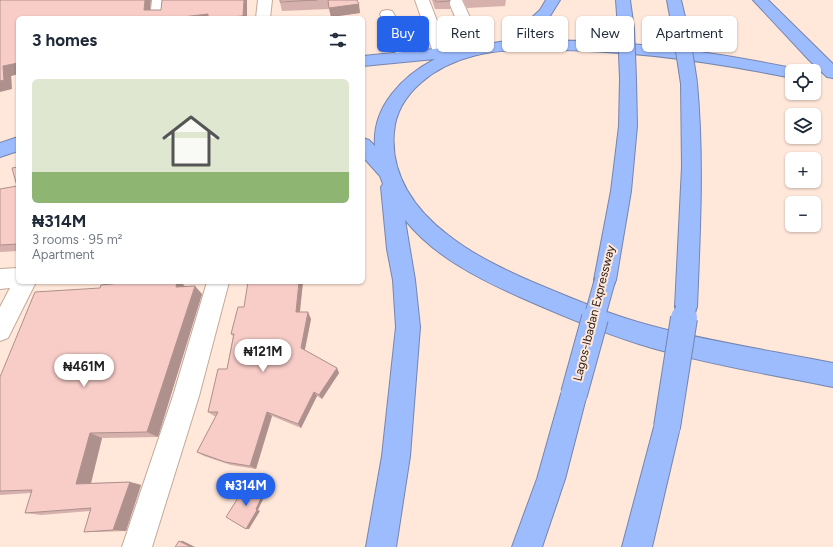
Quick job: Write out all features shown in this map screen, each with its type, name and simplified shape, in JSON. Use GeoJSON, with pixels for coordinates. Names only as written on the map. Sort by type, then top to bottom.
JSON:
{"type":"FeatureCollection","features":[{"type":"Feature","properties":{"kind":"highway"},"geometry":{"type":"LineString","coordinates":[[541,16],[550,8],[553,0]]}},
{"type":"Feature","properties":{"kind":"highway","name":"Lagos-Ibadan Expressway"},"geometry":{"type":"LineString","coordinates":[[527,547],[551,479],[605,280],[621,191],[628,126],[628,79],[624,0]]}},
{"type":"Feature","properties":{"kind":"highway"},"geometry":{"type":"LineString","coordinates":[[637,547],[667,427],[686,307],[692,127],[689,82],[674,0]]}},
{"type":"Feature","properties":{"kind":"highway"},"geometry":{"type":"LineString","coordinates":[[760,0],[814,57],[833,73]]}},
{"type":"Feature","properties":{"kind":"highway"},"geometry":{"type":"LineString","coordinates":[[568,46],[665,52],[785,72]]}},
{"type":"Feature","properties":{"kind":"highway"},"geometry":{"type":"LineString","coordinates":[[365,62],[441,52]]}},
{"type":"Feature","properties":{"kind":"highway"},"geometry":{"type":"LineString","coordinates":[[382,547],[396,449],[405,370],[408,327],[404,280],[398,249],[389,176],[383,154],[387,118],[395,102],[416,77],[448,59],[471,52]]}},
{"type":"Feature","properties":{"kind":"highway"},"geometry":{"type":"LineString","coordinates":[[821,80],[833,83]]}},
{"type":"Feature","properties":{"kind":"highway"},"geometry":{"type":"LineString","coordinates":[[0,135],[16,131]]}},
{"type":"Feature","properties":{"kind":"highway"},"geometry":{"type":"LineString","coordinates":[[0,150],[16,145]]}},
{"type":"Feature","properties":{"kind":"highway"},"geometry":{"type":"LineString","coordinates":[[365,147],[389,176],[404,205],[427,230],[457,253],[500,277],[557,303],[641,334],[672,342],[833,375]]}},
{"type":"Feature","properties":{"kind":"street"},"geometry":{"type":"LineString","coordinates":[[157,16],[159,0]]}},
{"type":"Feature","properties":{"kind":"street"},"geometry":{"type":"LineString","coordinates":[[263,16],[265,0]]}},
{"type":"Feature","properties":{"kind":"street"},"geometry":{"type":"LineString","coordinates":[[422,0],[437,41]]}},
{"type":"Feature","properties":{"kind":"street"},"geometry":{"type":"LineString","coordinates":[[455,0],[462,16]]}},
{"type":"Feature","properties":{"kind":"street"},"geometry":{"type":"LineString","coordinates":[[387,14],[405,56]]}},
{"type":"Feature","properties":{"kind":"street"},"geometry":{"type":"LineString","coordinates":[[0,279],[16,278]]}},
{"type":"Feature","properties":{"kind":"street"},"geometry":{"type":"LineString","coordinates":[[0,330],[24,284]]}},
{"type":"Feature","properties":{"kind":"street"},"geometry":{"type":"LineString","coordinates":[[137,547],[186,396],[217,284]]}},
{"type":"Feature","properties":{"kind":"building"},"geometry":{"type":"Polygon","coordinates":[[[0,0],[145,0],[144,10],[161,10],[162,0],[244,0],[243,16],[208,16],[208,14],[191,16],[16,16],[16,63],[3,66],[4,80],[0,81],[0,0]]]}},
{"type":"Feature","properties":{"kind":"building"},"geometry":{"type":"Polygon","coordinates":[[[280,0],[317,0],[280,2],[280,0]]]}},
{"type":"Feature","properties":{"kind":"building"},"geometry":{"type":"Polygon","coordinates":[[[328,0],[357,0],[359,4],[329,8],[328,0]]]}},
{"type":"Feature","properties":{"kind":"building"},"geometry":{"type":"Polygon","coordinates":[[[435,0],[450,0],[450,1],[436,2],[435,0]]]}},
{"type":"Feature","properties":{"kind":"building"},"geometry":{"type":"Polygon","coordinates":[[[16,167],[16,182],[12,168],[16,167]]]}},
{"type":"Feature","properties":{"kind":"building"},"geometry":{"type":"Polygon","coordinates":[[[16,186],[16,244],[0,245],[0,189],[16,186]]]}},
{"type":"Feature","properties":{"kind":"building"},"geometry":{"type":"Polygon","coordinates":[[[177,284],[176,287],[195,286],[147,432],[90,433],[76,484],[130,482],[113,530],[84,532],[91,508],[25,513],[32,490],[0,491],[0,377],[35,292],[100,288],[101,285],[177,284]]]}},
{"type":"Feature","properties":{"kind":"building"},"geometry":{"type":"Polygon","coordinates":[[[248,284],[299,284],[296,312],[308,312],[301,348],[337,368],[319,395],[314,392],[298,424],[267,412],[250,466],[225,462],[197,452],[218,412],[208,412],[218,369],[227,369],[234,334],[231,334],[238,307],[244,307],[248,284]]]}},
{"type":"Feature","properties":{"kind":"building"},"geometry":{"type":"Polygon","coordinates":[[[246,485],[264,492],[256,509],[257,510],[246,529],[226,517],[246,485]]]}},
{"type":"Feature","properties":{"kind":"building"},"geometry":{"type":"Polygon","coordinates":[[[179,541],[191,547],[175,547],[179,541]]]}}]}
